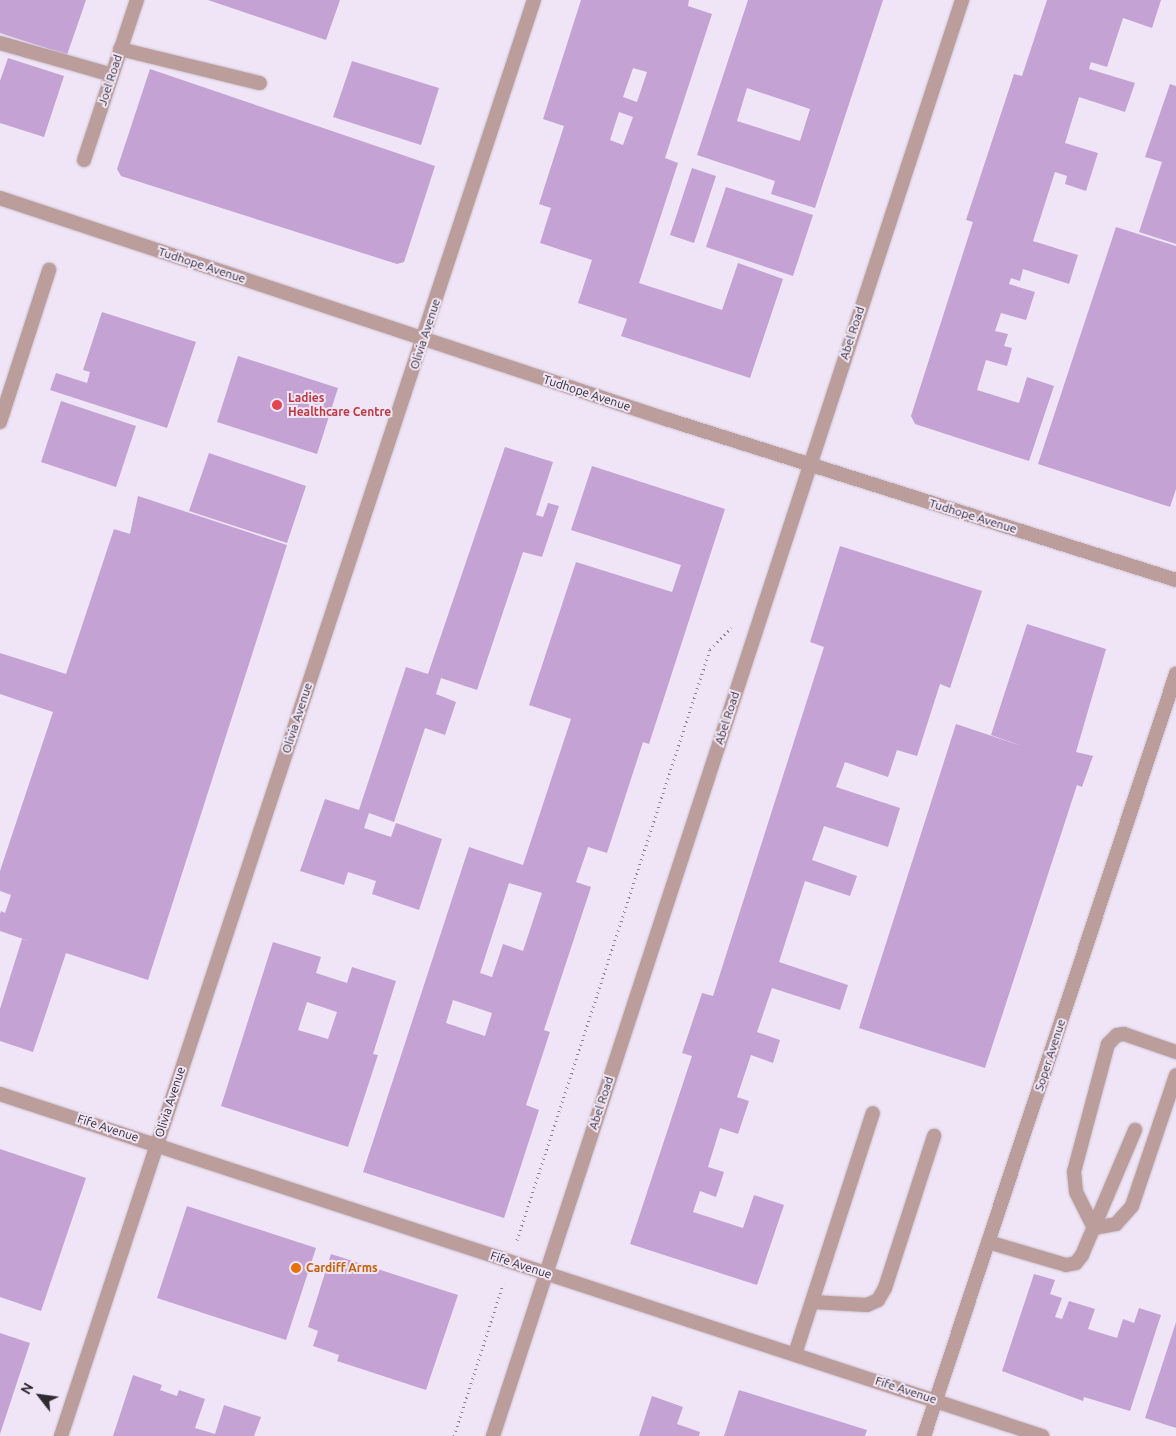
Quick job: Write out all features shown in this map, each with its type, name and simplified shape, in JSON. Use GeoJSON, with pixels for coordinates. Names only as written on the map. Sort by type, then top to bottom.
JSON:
{"type":"FeatureCollection","features":[{"type":"Feature","properties":{"kind":"street","name":"Joel Road"},"geometry":{"type":"LineString","coordinates":[[84,160],[136,0]]}},
{"type":"Feature","properties":{"kind":"street","name":"Olivia Avenue"},"geometry":{"type":"LineString","coordinates":[[61,1436],[534,0]]}},
{"type":"Feature","properties":{"kind":"street","name":"Abel Road"},"geometry":{"type":"LineString","coordinates":[[493,1436],[962,0]]}},
{"type":"Feature","properties":{"kind":"street"},"geometry":{"type":"LineString","coordinates":[[0,43],[112,75]]}},
{"type":"Feature","properties":{"kind":"street"},"geometry":{"type":"LineString","coordinates":[[120,49],[260,83]]}},
{"type":"Feature","properties":{"kind":"street","name":"Tudhope Avenue"},"geometry":{"type":"LineString","coordinates":[[0,198],[809,464],[1176,580]]}},
{"type":"Feature","properties":{"kind":"street"},"geometry":{"type":"LineString","coordinates":[[0,422],[49,270]]}},
{"type":"Feature","properties":{"kind":"street","name":"Soper Avenue"},"geometry":{"type":"LineString","coordinates":[[924,1436],[1176,674]]}},
{"type":"Feature","properties":{"kind":"street"},"geometry":{"type":"LineString","coordinates":[[1094,1228],[1076,1192],[1074,1172],[1108,1044],[1117,1035],[1124,1034],[1176,1052]]}},
{"type":"Feature","properties":{"kind":"street"},"geometry":{"type":"LineString","coordinates":[[1094,1228],[1116,1224],[1132,1206],[1176,1076]]}},
{"type":"Feature","properties":{"kind":"street","name":"Fife Avenue"},"geometry":{"type":"LineString","coordinates":[[0,1094],[156,1143],[510,1262],[1042,1436]]}},
{"type":"Feature","properties":{"kind":"street"},"geometry":{"type":"LineString","coordinates":[[795,1354],[873,1113]]}},
{"type":"Feature","properties":{"kind":"street"},"geometry":{"type":"LineString","coordinates":[[988,1242],[1066,1266],[1076,1263],[1082,1255],[1094,1228],[1135,1130]]}},
{"type":"Feature","properties":{"kind":"street"},"geometry":{"type":"LineString","coordinates":[[812,1302],[867,1305],[878,1300],[885,1288],[934,1136]]}},
{"type":"Feature","properties":{"kind":"path"},"geometry":{"type":"LineString","coordinates":[[454,1436],[710,650],[736,623]]}},
{"type":"Feature","properties":{"kind":"building"},"geometry":{"type":"Polygon","coordinates":[[[0,0],[86,0],[67,55],[0,33],[0,0]]]}},
{"type":"Feature","properties":{"kind":"building"},"geometry":{"type":"Polygon","coordinates":[[[208,0],[340,0],[326,40],[208,0]]]}},
{"type":"Feature","properties":{"kind":"building"},"geometry":{"type":"Polygon","coordinates":[[[581,0],[689,0],[688,6],[712,14],[665,158],[678,163],[639,283],[722,310],[738,263],[783,279],[750,378],[621,336],[627,319],[578,303],[592,260],[540,243],[551,208],[539,204],[564,126],[543,119],[581,0]],[[633,68],[623,97],[637,102],[647,72],[633,68]],[[619,112],[610,140],[623,145],[633,117],[619,112]]]}},
{"type":"Feature","properties":{"kind":"building"},"geometry":{"type":"Polygon","coordinates":[[[748,0],[883,0],[815,208],[771,194],[775,181],[697,155],[748,0]],[[747,88],[737,121],[800,141],[810,109],[747,88]]]}},
{"type":"Feature","properties":{"kind":"building"},"geometry":{"type":"Polygon","coordinates":[[[1047,0],[1161,0],[1152,28],[1123,18],[1107,67],[1091,62],[1089,69],[1135,83],[1125,112],[1079,97],[1065,143],[1098,153],[1086,191],[1065,184],[1067,176],[1055,172],[1033,241],[1078,255],[1069,284],[1023,269],[1020,281],[1011,278],[1009,284],[1035,292],[1026,320],[1001,313],[995,331],[1008,334],[1004,346],[1012,348],[1007,366],[986,360],[977,390],[1019,403],[1027,377],[1054,386],[1029,461],[915,424],[911,416],[973,222],[966,220],[1014,74],[1022,76],[1047,0]]]}},
{"type":"Feature","properties":{"kind":"building"},"geometry":{"type":"Polygon","coordinates":[[[8,58],[64,76],[44,137],[0,123],[0,81],[8,58]]]}},
{"type":"Feature","properties":{"kind":"building"},"geometry":{"type":"Polygon","coordinates":[[[352,61],[439,88],[421,145],[333,117],[352,61]]]}},
{"type":"Feature","properties":{"kind":"building"},"geometry":{"type":"Polygon","coordinates":[[[150,69],[435,166],[404,262],[397,264],[121,176],[117,169],[150,69]]]}},
{"type":"Feature","properties":{"kind":"building"},"geometry":{"type":"Polygon","coordinates":[[[1170,84],[1176,86],[1176,244],[1139,232],[1162,162],[1145,157],[1170,84]]]}},
{"type":"Feature","properties":{"kind":"building"},"geometry":{"type":"Polygon","coordinates":[[[692,168],[716,176],[694,243],[670,235],[692,168]]]}},
{"type":"Feature","properties":{"kind":"building"},"geometry":{"type":"Polygon","coordinates":[[[726,187],[813,215],[793,276],[706,247],[726,187]]]}},
{"type":"Feature","properties":{"kind":"building"},"geometry":{"type":"Polygon","coordinates":[[[1116,227],[1176,246],[1176,489],[1170,507],[1038,464],[1116,227]]]}},
{"type":"Feature","properties":{"kind":"building"},"geometry":{"type":"Polygon","coordinates":[[[102,312],[196,342],[167,428],[50,390],[56,373],[87,383],[90,372],[83,370],[102,312]]]}},
{"type":"Feature","properties":{"kind":"building","name":"Ladies Healthcare Centre"},"geometry":{"type":"Polygon","coordinates":[[[238,356],[338,388],[317,454],[217,422],[238,356]]]}},
{"type":"Feature","properties":{"kind":"building"},"geometry":{"type":"Polygon","coordinates":[[[61,401],[136,426],[116,487],[41,462],[61,401]]]}},
{"type":"Feature","properties":{"kind":"building"},"geometry":{"type":"Polygon","coordinates":[[[505,447],[553,462],[536,515],[543,517],[548,503],[559,506],[542,557],[523,552],[477,690],[441,678],[436,694],[456,702],[445,735],[425,728],[394,822],[369,813],[364,828],[391,837],[396,823],[442,839],[419,910],[372,894],[376,881],[348,872],[344,885],[300,871],[325,799],[359,810],[406,667],[428,674],[505,447]]]}},
{"type":"Feature","properties":{"kind":"building"},"geometry":{"type":"Polygon","coordinates":[[[209,453],[306,486],[287,543],[189,511],[209,453]]]}},
{"type":"Feature","properties":{"kind":"building"},"geometry":{"type":"Polygon","coordinates":[[[592,466],[725,509],[649,744],[643,742],[607,853],[588,847],[576,882],[591,887],[544,1030],[550,1032],[526,1105],[539,1110],[504,1218],[363,1172],[469,847],[523,865],[571,719],[529,705],[576,562],[672,592],[681,565],[571,530],[592,466]],[[509,883],[480,973],[492,977],[503,944],[523,951],[542,893],[509,883]],[[453,1000],[446,1023],[485,1036],[492,1013],[453,1000]]]}},
{"type":"Feature","properties":{"kind":"building"},"geometry":{"type":"Polygon","coordinates":[[[138,496],[287,545],[148,980],[66,953],[33,1052],[0,1041],[0,1009],[22,939],[29,941],[0,931],[0,914],[1,911],[5,913],[11,895],[0,891],[0,871],[53,712],[0,694],[0,653],[66,674],[114,529],[130,534],[138,496]]]}},
{"type":"Feature","properties":{"kind":"building"},"geometry":{"type":"Polygon","coordinates":[[[840,546],[982,591],[950,688],[940,684],[917,756],[897,750],[888,777],[845,762],[836,787],[900,808],[888,847],[824,826],[812,860],[857,876],[850,896],[805,881],[779,962],[848,985],[840,1010],[772,988],[757,1032],[780,1040],[773,1063],[751,1055],[737,1097],[749,1101],[738,1134],[720,1128],[708,1167],[724,1172],[716,1197],[700,1191],[693,1212],[743,1228],[754,1195],[784,1205],[757,1285],[630,1244],[692,1056],[682,1053],[702,993],[713,996],[824,647],[810,642],[840,546]]]}},
{"type":"Feature","properties":{"kind":"building"},"geometry":{"type":"Polygon","coordinates":[[[1027,624],[1106,649],[1076,752],[1093,756],[1082,787],[1077,785],[985,1068],[859,1028],[956,724],[1022,746],[991,735],[1027,624]]]}},
{"type":"Feature","properties":{"kind":"building"},"geometry":{"type":"Polygon","coordinates":[[[273,942],[321,957],[316,973],[347,983],[352,967],[396,981],[373,1054],[378,1055],[348,1147],[221,1106],[273,942]],[[307,1002],[298,1030],[328,1039],[337,1012],[307,1002]]]}},
{"type":"Feature","properties":{"kind":"building"},"geometry":{"type":"Polygon","coordinates":[[[0,1149],[86,1178],[41,1311],[0,1297],[0,1149]]]}},
{"type":"Feature","properties":{"kind":"building"},"geometry":{"type":"Polygon","coordinates":[[[187,1206],[316,1248],[286,1340],[157,1298],[187,1206]]]}},
{"type":"Feature","properties":{"kind":"building"},"geometry":{"type":"Polygon","coordinates":[[[331,1254],[458,1295],[426,1390],[337,1361],[339,1355],[313,1346],[318,1331],[308,1327],[331,1254]]]}},
{"type":"Feature","properties":{"kind":"building"},"geometry":{"type":"Polygon","coordinates":[[[1034,1274],[1055,1280],[1050,1294],[1062,1298],[1055,1317],[1062,1319],[1069,1301],[1095,1309],[1088,1329],[1117,1338],[1123,1319],[1134,1323],[1139,1308],[1161,1315],[1130,1411],[1084,1397],[1083,1401],[1002,1371],[1034,1274]]]}},
{"type":"Feature","properties":{"kind":"building"},"geometry":{"type":"Polygon","coordinates":[[[1176,1322],[1176,1428],[1145,1418],[1176,1322]]]}},
{"type":"Feature","properties":{"kind":"building"},"geometry":{"type":"Polygon","coordinates":[[[0,1333],[30,1343],[0,1434],[0,1333]]]}},
{"type":"Feature","properties":{"kind":"building"},"geometry":{"type":"Polygon","coordinates":[[[133,1375],[162,1385],[160,1390],[177,1396],[179,1390],[205,1399],[195,1428],[215,1434],[224,1405],[261,1417],[254,1436],[113,1436],[133,1375]]]}},
{"type":"Feature","properties":{"kind":"building"},"geometry":{"type":"Polygon","coordinates":[[[739,1390],[867,1430],[865,1436],[724,1436],[739,1390]]]}},
{"type":"Feature","properties":{"kind":"building"},"geometry":{"type":"Polygon","coordinates":[[[652,1396],[683,1407],[677,1424],[700,1432],[699,1436],[639,1436],[652,1396]]]}},
{"type":"Feature","properties":{"kind":"place","name":"Ladies Healthcare Centre"},"geometry":{"type":"Point","coordinates":[277,405]}},
{"type":"Feature","properties":{"kind":"place","name":"Cardiff Arms"},"geometry":{"type":"Point","coordinates":[296,1268]}}]}
